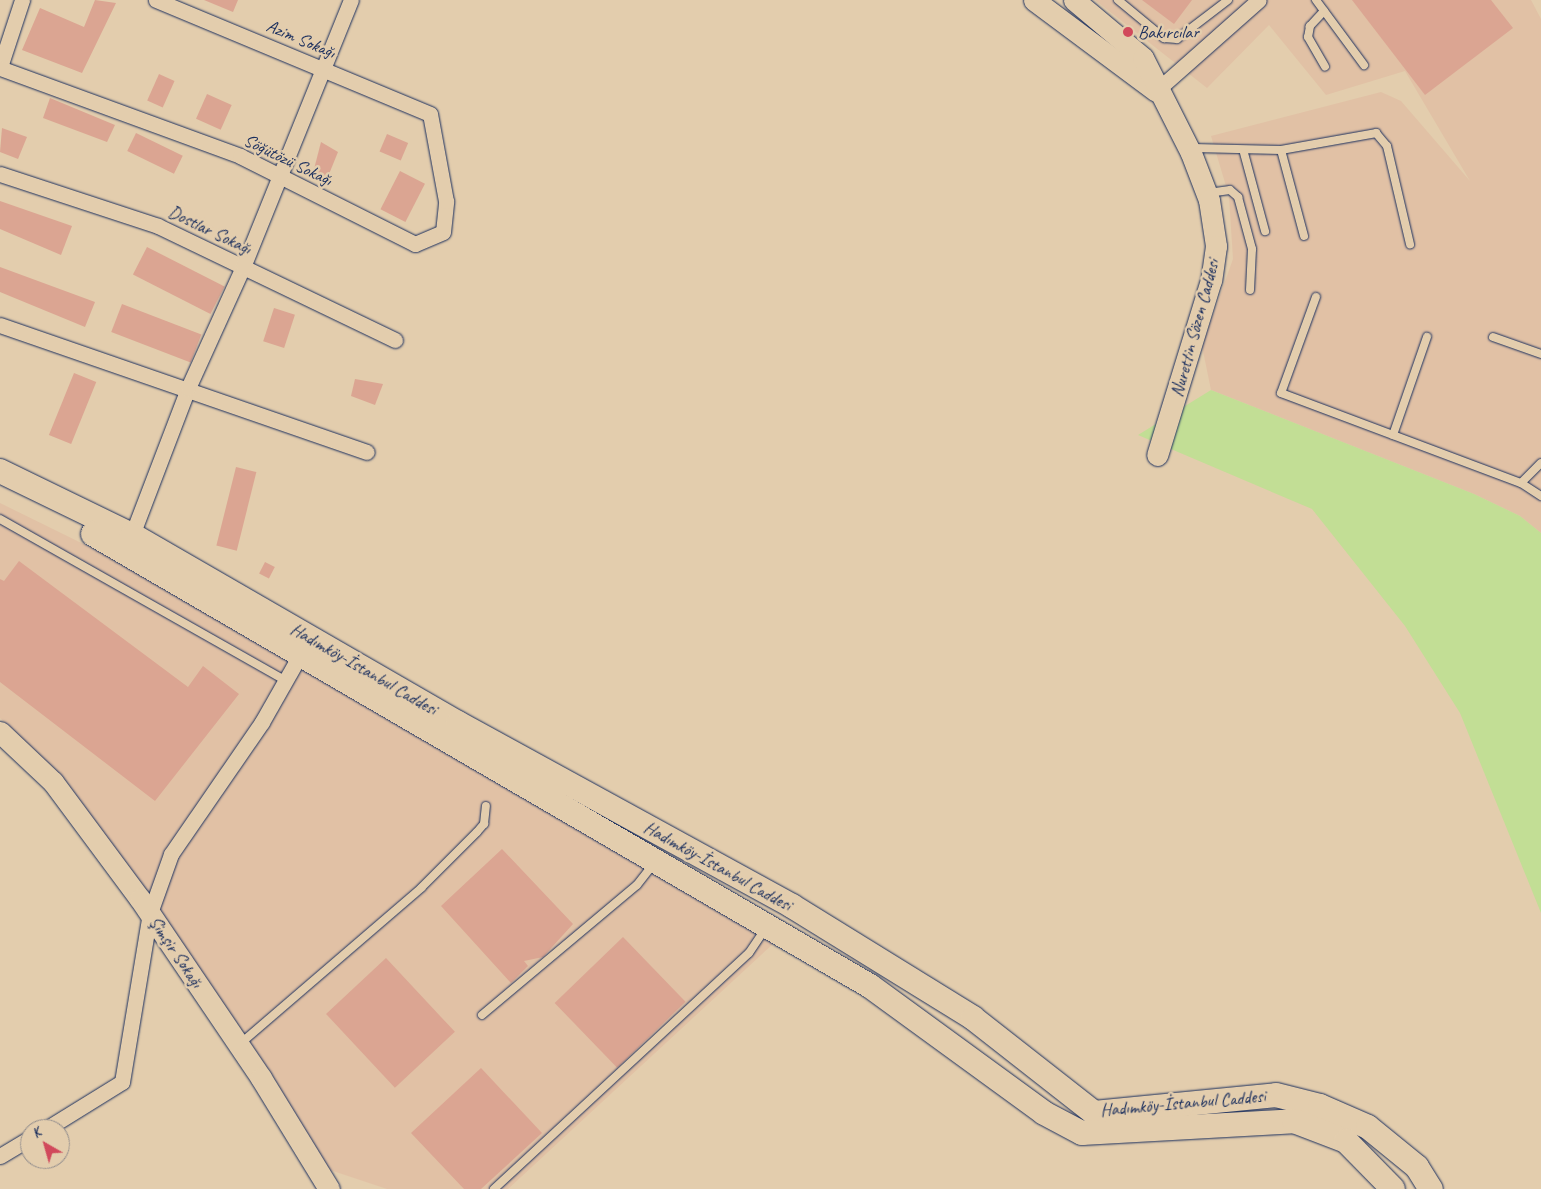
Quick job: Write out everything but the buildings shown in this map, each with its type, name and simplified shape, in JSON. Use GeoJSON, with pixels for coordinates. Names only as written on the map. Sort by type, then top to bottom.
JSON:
{"type":"FeatureCollection","features":[{"type":"Feature","properties":{"kind":"main road","name":"Hadımköy-İstanbul Caddesi"},"geometry":{"type":"LineString","coordinates":[[0,471],[132,534],[458,723],[792,906],[973,1018],[1094,1113],[1276,1095],[1320,1106],[1368,1128],[1417,1167],[1431,1189]]}},
{"type":"Feature","properties":{"kind":"main road","name":"Hadımköy-İstanbul Caddesi"},"geometry":{"type":"LineString","coordinates":[[0,487],[135,555],[300,655],[870,986],[1044,1113],[1082,1133],[1294,1121],[1346,1141],[1393,1189]]}},
{"type":"Feature","properties":{"kind":"street"},"geometry":{"type":"LineString","coordinates":[[0,67],[22,0]]}},
{"type":"Feature","properties":{"kind":"street","name":"Azim Sokağı"},"geometry":{"type":"LineString","coordinates":[[156,0],[430,114]]}},
{"type":"Feature","properties":{"kind":"street"},"geometry":{"type":"LineString","coordinates":[[132,534],[188,388],[243,267],[351,0]]}},
{"type":"Feature","properties":{"kind":"street","name":"Nurettin Sözen Caddesi"},"geometry":{"type":"LineString","coordinates":[[1034,0],[1156,91]]}},
{"type":"Feature","properties":{"kind":"street","name":"Nurettin Sözen Caddesi"},"geometry":{"type":"LineString","coordinates":[[1074,0],[1143,58],[1156,91],[1188,148],[1206,193],[1216,246],[1211,280],[1157,455]]}},
{"type":"Feature","properties":{"kind":"street"},"geometry":{"type":"LineString","coordinates":[[1156,91],[1259,0]]}},
{"type":"Feature","properties":{"kind":"street","name":"Söğütözü Sokağı"},"geometry":{"type":"LineString","coordinates":[[0,67],[146,119],[280,175],[415,244],[443,232],[446,201],[430,114]]}},
{"type":"Feature","properties":{"kind":"street","name":"Dostlar Sokağı"},"geometry":{"type":"LineString","coordinates":[[0,174],[150,223],[395,340]]}},
{"type":"Feature","properties":{"kind":"street"},"geometry":{"type":"LineString","coordinates":[[0,325],[188,388],[367,452]]}},
{"type":"Feature","properties":{"kind":"street"},"geometry":{"type":"LineString","coordinates":[[62,1119],[122,1082],[150,914],[171,854],[286,681],[300,655]]}},
{"type":"Feature","properties":{"kind":"street","name":"Şimşir Sokağı"},"geometry":{"type":"LineString","coordinates":[[0,732],[53,782],[150,914],[239,1045],[329,1189]]}},
{"type":"Feature","properties":{"kind":"street"},"geometry":{"type":"LineString","coordinates":[[0,1156],[20,1144]]}},
{"type":"Feature","properties":{"kind":"lane"},"geometry":{"type":"LineString","coordinates":[[1118,0],[1164,38],[1177,39],[1228,0]]}},
{"type":"Feature","properties":{"kind":"lane"},"geometry":{"type":"LineString","coordinates":[[1316,0],[1364,65]]}},
{"type":"Feature","properties":{"kind":"lane"},"geometry":{"type":"LineString","coordinates":[[1324,11],[1310,26],[1308,37],[1326,66]]}},
{"type":"Feature","properties":{"kind":"lane"},"geometry":{"type":"LineString","coordinates":[[1188,148],[1244,152],[1281,150],[1376,133],[1387,146],[1410,244]]}},
{"type":"Feature","properties":{"kind":"lane"},"geometry":{"type":"LineString","coordinates":[[1281,150],[1304,236]]}},
{"type":"Feature","properties":{"kind":"lane"},"geometry":{"type":"LineString","coordinates":[[1244,152],[1265,231]]}},
{"type":"Feature","properties":{"kind":"lane"},"geometry":{"type":"LineString","coordinates":[[1206,193],[1230,190],[1238,197],[1252,249],[1250,290]]}},
{"type":"Feature","properties":{"kind":"lane"},"geometry":{"type":"LineString","coordinates":[[1316,297],[1281,393],[1521,483],[1541,496]]}},
{"type":"Feature","properties":{"kind":"lane"},"geometry":{"type":"LineString","coordinates":[[1393,435],[1427,337]]}},
{"type":"Feature","properties":{"kind":"lane"},"geometry":{"type":"LineString","coordinates":[[1493,337],[1541,354]]}},
{"type":"Feature","properties":{"kind":"lane"},"geometry":{"type":"LineString","coordinates":[[1521,483],[1541,463]]}},
{"type":"Feature","properties":{"kind":"lane"},"geometry":{"type":"LineString","coordinates":[[0,519],[286,681]]}},
{"type":"Feature","properties":{"kind":"lane"},"geometry":{"type":"LineString","coordinates":[[239,1045],[421,888],[480,828],[486,806]]}},
{"type":"Feature","properties":{"kind":"lane"},"geometry":{"type":"LineString","coordinates":[[482,1015],[637,885],[655,861]]}},
{"type":"Feature","properties":{"kind":"lane"},"geometry":{"type":"LineString","coordinates":[[494,1189],[749,953],[767,926]]}},
{"type":"Feature","properties":{"kind":"shaded area"},"geometry":{"type":"Polygon","coordinates":[[[1095,0],[1531,0],[1541,19],[1541,533],[1520,516],[1474,494],[1211,390],[1202,346],[1233,259],[1229,196],[1211,136],[1381,92],[1401,101],[1470,181],[1405,71],[1326,95],[1269,25],[1207,88],[1095,0]]]}},
{"type":"Feature","properties":{"kind":"shaded area"},"geometry":{"type":"Polygon","coordinates":[[[0,503],[122,563],[774,943],[508,1189],[387,1189],[327,1169],[60,775],[0,718],[0,503]]]}},
{"type":"Feature","properties":{"kind":"green space"},"geometry":{"type":"Polygon","coordinates":[[[1211,390],[1474,494],[1520,516],[1541,533],[1541,913],[1460,713],[1405,626],[1312,509],[1138,435],[1211,390]]]}},
{"type":"Feature","properties":{"kind":"place","name":"Bakırcılar"},"geometry":{"type":"Point","coordinates":[1128,32]}}]}
